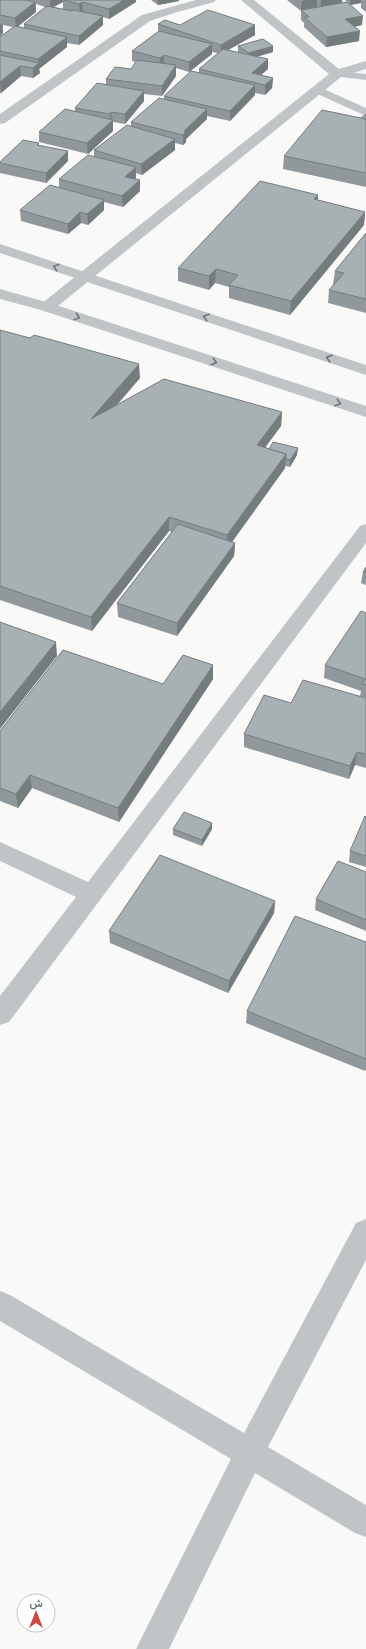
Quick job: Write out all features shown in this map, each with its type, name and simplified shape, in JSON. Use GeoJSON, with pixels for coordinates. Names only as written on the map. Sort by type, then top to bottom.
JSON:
{"type":"FeatureCollection","features":[{"type":"Feature","properties":{"kind":"street"},"geometry":{"type":"LineString","coordinates":[[3,115],[146,18],[170,10],[210,0]]}},
{"type":"Feature","properties":{"kind":"street"},"geometry":{"type":"LineString","coordinates":[[247,0],[337,74]]}},
{"type":"Feature","properties":{"kind":"street"},"geometry":{"type":"LineString","coordinates":[[47,307],[337,74],[366,64]]}},
{"type":"Feature","properties":{"kind":"street"},"geometry":{"type":"LineString","coordinates":[[0,248],[366,370]]}},
{"type":"Feature","properties":{"kind":"street"},"geometry":{"type":"LineString","coordinates":[[0,294],[47,307],[366,412]]}},
{"type":"Feature","properties":{"kind":"street"},"geometry":{"type":"LineString","coordinates":[[0,1015],[366,530]]}},
{"type":"Feature","properties":{"kind":"street"},"geometry":{"type":"LineString","coordinates":[[0,851],[92,894]]}},
{"type":"Feature","properties":{"kind":"street"},"geometry":{"type":"LineString","coordinates":[[152,1649],[250,1452],[366,1232]]}},
{"type":"Feature","properties":{"kind":"street"},"geometry":{"type":"LineString","coordinates":[[0,1305],[366,1522]]}},
{"type":"Feature","properties":{"kind":"lane"},"geometry":{"type":"LineString","coordinates":[[337,74],[366,77]]}},
{"type":"Feature","properties":{"kind":"lane"},"geometry":{"type":"LineString","coordinates":[[317,90],[366,112]]}},
{"type":"Feature","properties":{"kind":"building"},"geometry":{"type":"Polygon","coordinates":[[[0,0],[26,0],[35,2],[15,18],[0,15],[0,0]]]}},
{"type":"Feature","properties":{"kind":"building"},"geometry":{"type":"Polygon","coordinates":[[[64,0],[124,0],[109,9],[82,2],[79,4],[64,0]]]}},
{"type":"Feature","properties":{"kind":"building"},"geometry":{"type":"Polygon","coordinates":[[[347,2],[363,16],[345,19],[360,31],[327,37],[304,17],[309,17],[301,10],[347,2]]]}},
{"type":"Feature","properties":{"kind":"building"},"geometry":{"type":"Polygon","coordinates":[[[47,6],[103,16],[79,36],[24,24],[47,6]]]}},
{"type":"Feature","properties":{"kind":"building"},"geometry":{"type":"Polygon","coordinates":[[[208,10],[255,25],[221,45],[158,24],[165,20],[180,25],[208,10]]]}},
{"type":"Feature","properties":{"kind":"building"},"geometry":{"type":"Polygon","coordinates":[[[15,26],[67,37],[38,59],[0,51],[0,37],[15,26]]]}},
{"type":"Feature","properties":{"kind":"building"},"geometry":{"type":"Polygon","coordinates":[[[159,31],[212,44],[189,62],[164,55],[160,58],[132,51],[159,31]]]}},
{"type":"Feature","properties":{"kind":"building"},"geometry":{"type":"Polygon","coordinates":[[[263,39],[273,46],[249,53],[238,46],[263,39]]]}},
{"type":"Feature","properties":{"kind":"building"},"geometry":{"type":"Polygon","coordinates":[[[223,49],[268,59],[252,73],[273,78],[265,85],[199,69],[223,49]]]}},
{"type":"Feature","properties":{"kind":"building"},"geometry":{"type":"Polygon","coordinates":[[[0,55],[39,63],[33,68],[20,66],[0,82],[0,55]]]}},
{"type":"Feature","properties":{"kind":"building"},"geometry":{"type":"Polygon","coordinates":[[[137,60],[176,65],[162,86],[106,79],[115,67],[131,69],[137,60]]]}},
{"type":"Feature","properties":{"kind":"building"},"geometry":{"type":"Polygon","coordinates":[[[191,71],[255,85],[230,111],[164,96],[191,71]]]}},
{"type":"Feature","properties":{"kind":"building"},"geometry":{"type":"Polygon","coordinates":[[[97,83],[144,91],[125,114],[111,112],[110,114],[75,108],[97,83]]]}},
{"type":"Feature","properties":{"kind":"building"},"geometry":{"type":"Polygon","coordinates":[[[159,98],[207,109],[184,131],[186,131],[183,135],[131,122],[159,98]]]}},
{"type":"Feature","properties":{"kind":"building"},"geometry":{"type":"Polygon","coordinates":[[[65,109],[113,120],[87,143],[39,132],[65,109]]]}},
{"type":"Feature","properties":{"kind":"building"},"geometry":{"type":"Polygon","coordinates":[[[322,110],[366,119],[366,173],[284,156],[322,110]]]}},
{"type":"Feature","properties":{"kind":"building"},"geometry":{"type":"Polygon","coordinates":[[[366,114],[366,119],[361,118],[366,114]]]}},
{"type":"Feature","properties":{"kind":"building"},"geometry":{"type":"Polygon","coordinates":[[[127,125],[175,139],[141,164],[94,150],[127,125]]]}},
{"type":"Feature","properties":{"kind":"building"},"geometry":{"type":"Polygon","coordinates":[[[23,140],[39,143],[37,145],[68,151],[46,173],[0,163],[23,140]]]}},
{"type":"Feature","properties":{"kind":"building"},"geometry":{"type":"Polygon","coordinates":[[[88,155],[136,167],[125,177],[140,180],[122,196],[59,179],[88,155]]]}},
{"type":"Feature","properties":{"kind":"building"},"geometry":{"type":"Polygon","coordinates":[[[260,181],[318,195],[314,199],[365,212],[291,301],[229,285],[238,275],[216,269],[209,276],[178,268],[260,181]]]}},
{"type":"Feature","properties":{"kind":"building"},"geometry":{"type":"Polygon","coordinates":[[[50,185],[104,200],[87,214],[80,212],[68,224],[20,210],[50,185]]]}},
{"type":"Feature","properties":{"kind":"building"},"geometry":{"type":"Polygon","coordinates":[[[366,233],[366,299],[329,290],[344,273],[335,271],[366,233]]]}},
{"type":"Feature","properties":{"kind":"building"},"geometry":{"type":"Polygon","coordinates":[[[0,330],[30,338],[34,335],[139,364],[91,419],[164,379],[282,412],[257,445],[286,454],[227,535],[169,517],[91,617],[0,586],[0,330]]]}},
{"type":"Feature","properties":{"kind":"building"},"geometry":{"type":"Polygon","coordinates":[[[273,442],[298,448],[290,460],[286,459],[286,454],[269,449],[273,442]]]}},
{"type":"Feature","properties":{"kind":"building"},"geometry":{"type":"Polygon","coordinates":[[[178,524],[235,543],[177,623],[117,603],[178,524]]]}},
{"type":"Feature","properties":{"kind":"building"},"geometry":{"type":"Polygon","coordinates":[[[361,611],[366,613],[366,685],[362,684],[365,679],[325,665],[361,611]]]}},
{"type":"Feature","properties":{"kind":"building"},"geometry":{"type":"Polygon","coordinates":[[[0,622],[56,642],[0,712],[0,622]]]}},
{"type":"Feature","properties":{"kind":"building"},"geometry":{"type":"Polygon","coordinates":[[[63,650],[163,684],[183,655],[213,665],[118,808],[30,775],[16,794],[0,788],[0,731],[63,650]]]}},
{"type":"Feature","properties":{"kind":"building"},"geometry":{"type":"Polygon","coordinates":[[[303,680],[366,698],[366,754],[357,752],[350,766],[244,734],[264,695],[291,703],[303,680]]]}},
{"type":"Feature","properties":{"kind":"building"},"geometry":{"type":"Polygon","coordinates":[[[184,812],[212,823],[202,840],[173,829],[184,812]]]}},
{"type":"Feature","properties":{"kind":"building"},"geometry":{"type":"Polygon","coordinates":[[[365,816],[366,817],[366,856],[350,851],[365,816]]]}},
{"type":"Feature","properties":{"kind":"building"},"geometry":{"type":"Polygon","coordinates":[[[160,855],[275,901],[229,981],[109,931],[160,855]]]}},
{"type":"Feature","properties":{"kind":"building"},"geometry":{"type":"Polygon","coordinates":[[[338,861],[366,872],[366,920],[316,899],[338,861]]]}},
{"type":"Feature","properties":{"kind":"building"},"geometry":{"type":"Polygon","coordinates":[[[295,916],[366,942],[366,1059],[247,1011],[295,916]]]}}]}
